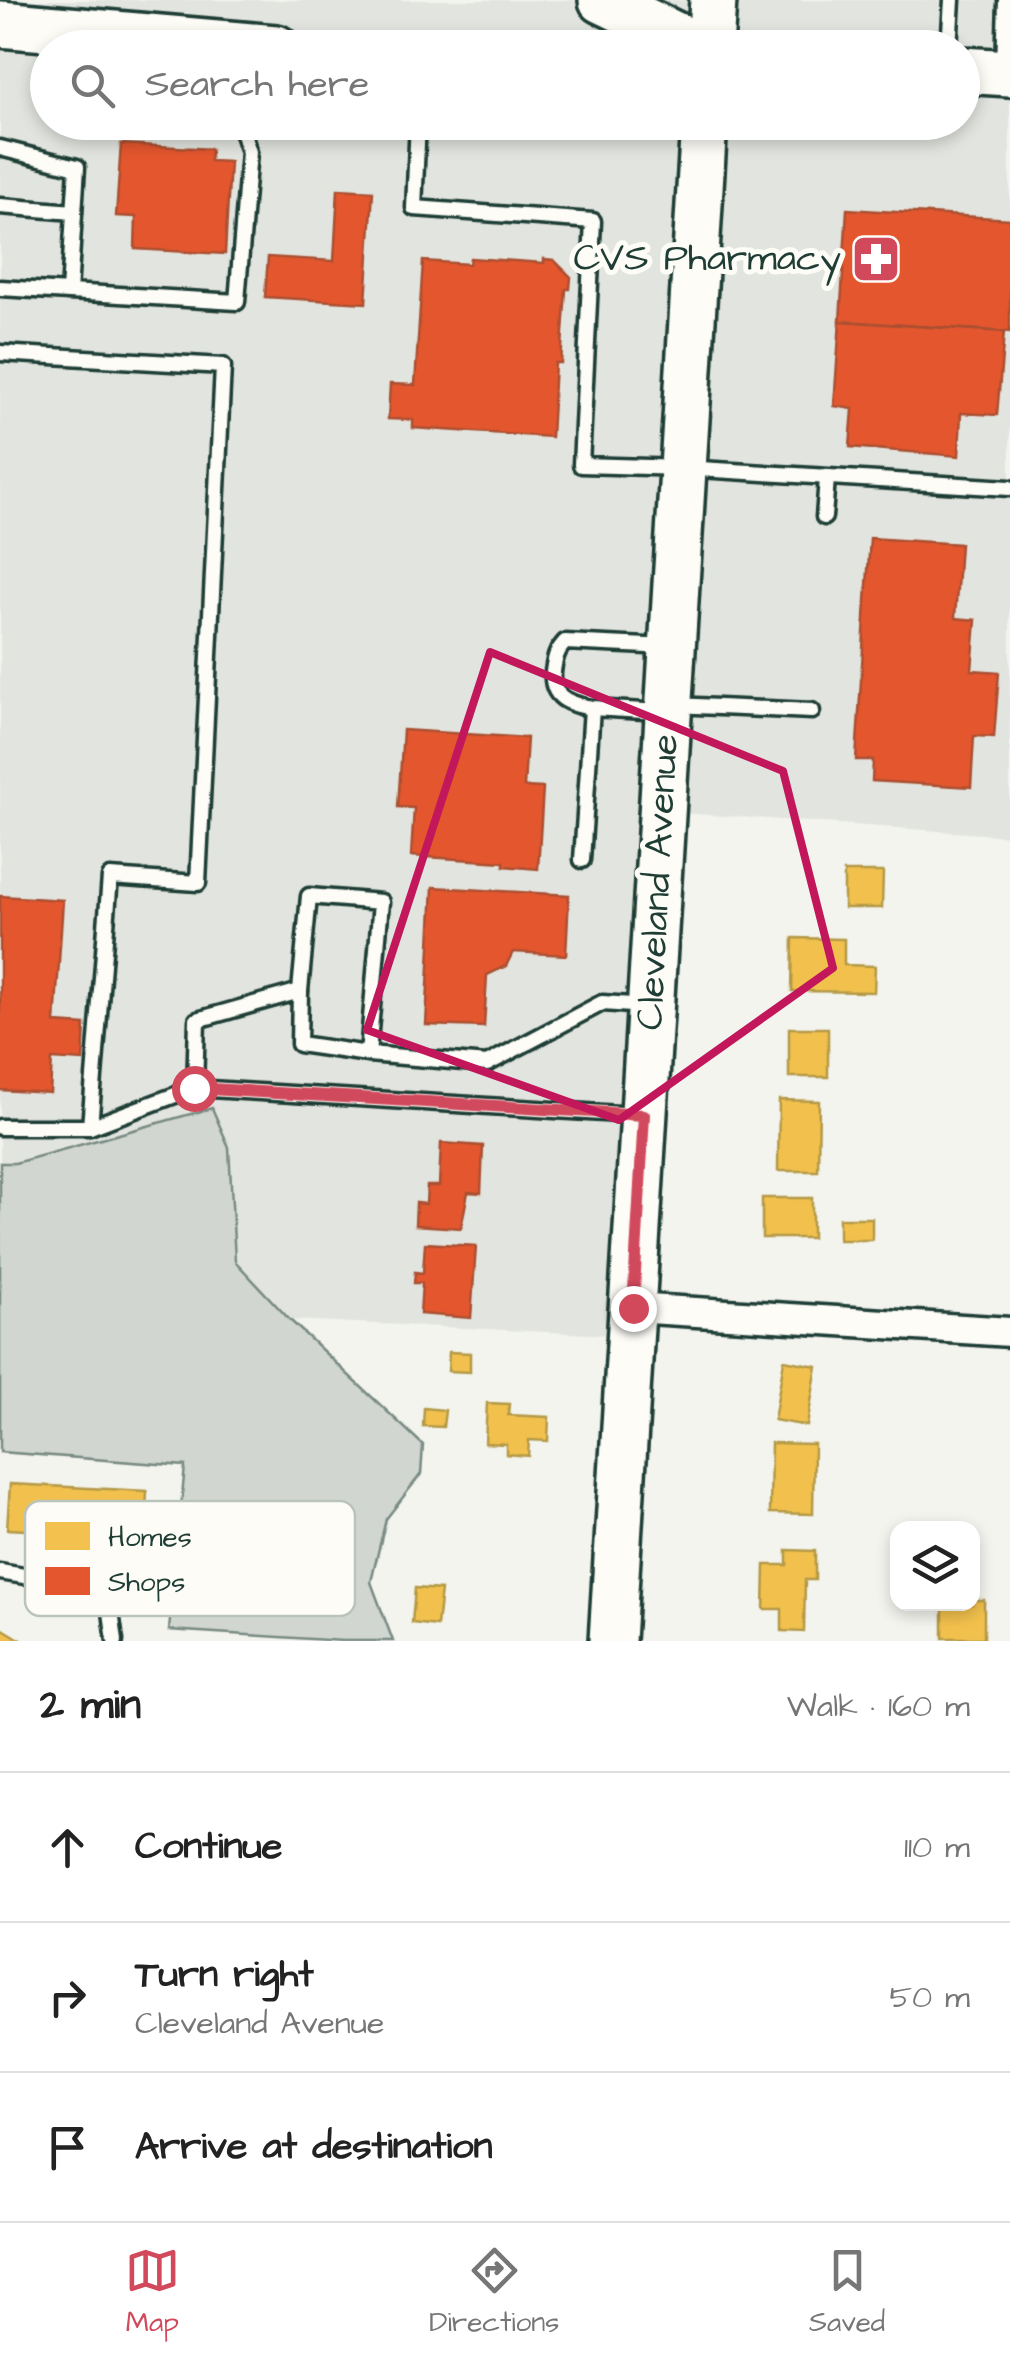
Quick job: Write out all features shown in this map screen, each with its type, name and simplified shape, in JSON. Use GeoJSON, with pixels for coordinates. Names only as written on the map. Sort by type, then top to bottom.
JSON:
{"type":"FeatureCollection","features":[{"type":"Feature","properties":{"kind":"main road"},"geometry":{"type":"LineString","coordinates":[[602,0],[664,30]]}},
{"type":"Feature","properties":{"kind":"main road"},"geometry":{"type":"LineString","coordinates":[[711,30],[713,0]]}},
{"type":"Feature","properties":{"kind":"main road"},"geometry":{"type":"LineString","coordinates":[[0,24],[61,30]]}},
{"type":"Feature","properties":{"kind":"main road","name":"Cleveland Avenue"},"geometry":{"type":"LineString","coordinates":[[612,1641],[703,140]]}},
{"type":"Feature","properties":{"kind":"street"},"geometry":{"type":"LineString","coordinates":[[633,1308],[1010,1332]]}},
{"type":"Feature","properties":{"kind":"lane"},"geometry":{"type":"LineString","coordinates":[[950,30],[952,0]]}},
{"type":"Feature","properties":{"kind":"lane"},"geometry":{"type":"LineString","coordinates":[[992,72],[1006,0]]}},
{"type":"Feature","properties":{"kind":"lane"},"geometry":{"type":"LineString","coordinates":[[0,288],[238,302],[249,152],[245,140]]}},
{"type":"Feature","properties":{"kind":"lane"},"geometry":{"type":"LineString","coordinates":[[417,140],[414,208],[593,222],[581,466],[683,468],[1010,488]]}},
{"type":"Feature","properties":{"kind":"lane"},"geometry":{"type":"LineString","coordinates":[[0,148],[77,167],[68,292]]}},
{"type":"Feature","properties":{"kind":"lane"},"geometry":{"type":"LineString","coordinates":[[0,206],[74,212]]}},
{"type":"Feature","properties":{"kind":"lane"},"geometry":{"type":"LineString","coordinates":[[0,353],[223,366],[198,883],[110,877],[90,1127]]}},
{"type":"Feature","properties":{"kind":"lane"},"geometry":{"type":"LineString","coordinates":[[824,516],[827,478]]}},
{"type":"Feature","properties":{"kind":"lane"},"geometry":{"type":"LineString","coordinates":[[672,647],[565,642],[557,651],[554,665],[555,693],[564,701],[592,708],[812,711]]}},
{"type":"Feature","properties":{"kind":"lane"},"geometry":{"type":"LineString","coordinates":[[582,860],[592,708]]}},
{"type":"Feature","properties":{"kind":"lane"},"geometry":{"type":"LineString","coordinates":[[368,1054],[380,902],[309,896],[299,1044],[368,1054],[487,1064],[602,1003],[651,1006]]}},
{"type":"Feature","properties":{"kind":"lane"},"geometry":{"type":"LineString","coordinates":[[194,1088],[197,1020],[300,991]]}},
{"type":"Feature","properties":{"kind":"lane"},"geometry":{"type":"LineString","coordinates":[[0,1127],[90,1127],[194,1088],[644,1115]]}},
{"type":"Feature","properties":{"kind":"lane"},"geometry":{"type":"LineString","coordinates":[[0,1572],[25,1576]]}},
{"type":"Feature","properties":{"kind":"lane"},"geometry":{"type":"LineString","coordinates":[[112,1616],[115,1641]]}},
{"type":"Feature","properties":{"kind":"highlighted area"},"geometry":{"type":"Polygon","coordinates":[[[490,652],[783,771],[833,968],[619,1120],[367,1030],[490,652]]]}},
{"type":"Feature","properties":{"kind":"shaded area"},"geometry":{"type":"Polygon","coordinates":[[[0,0],[1010,0],[1010,836],[666,812],[634,1336],[290,1320],[235,1261],[229,1147],[0,1163],[0,0]]]}},
{"type":"Feature","properties":{"kind":"shaded area"},"geometry":{"type":"Polygon","coordinates":[[[212,1108],[229,1147],[235,1261],[290,1320],[423,1445],[421,1474],[386,1519],[371,1582],[393,1641],[169,1630],[170,1616],[355,1616],[355,1501],[182,1501],[185,1466],[0,1452],[0,1163],[15,1163],[212,1108]]]}},
{"type":"Feature","properties":{"kind":"building: Homes"},"geometry":{"type":"Polygon","coordinates":[[[844,872],[883,872],[882,908],[844,908],[844,872]]]}},
{"type":"Feature","properties":{"kind":"building: Homes"},"geometry":{"type":"Polygon","coordinates":[[[793,938],[844,939],[844,965],[875,966],[874,992],[792,991],[793,938]]]}},
{"type":"Feature","properties":{"kind":"building: Homes"},"geometry":{"type":"Polygon","coordinates":[[[789,1028],[828,1028],[828,1077],[789,1077],[789,1028]]]}},
{"type":"Feature","properties":{"kind":"building: Homes"},"geometry":{"type":"Polygon","coordinates":[[[779,1100],[819,1101],[818,1171],[778,1171],[779,1100]]]}},
{"type":"Feature","properties":{"kind":"building: Homes"},"geometry":{"type":"Polygon","coordinates":[[[762,1198],[812,1198],[812,1238],[762,1238],[762,1198]]]}},
{"type":"Feature","properties":{"kind":"building: Homes"},"geometry":{"type":"Polygon","coordinates":[[[839,1218],[872,1218],[872,1240],[839,1240],[839,1218]]]}},
{"type":"Feature","properties":{"kind":"building: Homes"},"geometry":{"type":"Polygon","coordinates":[[[449,1352],[470,1353],[470,1372],[448,1371],[449,1352]]]}},
{"type":"Feature","properties":{"kind":"building: Homes"},"geometry":{"type":"Polygon","coordinates":[[[784,1360],[817,1366],[807,1426],[774,1420],[784,1360]]]}},
{"type":"Feature","properties":{"kind":"building: Homes"},"geometry":{"type":"Polygon","coordinates":[[[487,1403],[509,1404],[508,1415],[549,1417],[548,1441],[529,1440],[528,1456],[506,1454],[506,1444],[485,1443],[487,1403]]]}},
{"type":"Feature","properties":{"kind":"building: Homes"},"geometry":{"type":"Polygon","coordinates":[[[424,1408],[445,1410],[443,1427],[423,1426],[424,1408]]]}},
{"type":"Feature","properties":{"kind":"building: Homes"},"geometry":{"type":"Polygon","coordinates":[[[771,1443],[814,1444],[813,1514],[770,1513],[771,1443]]]}},
{"type":"Feature","properties":{"kind":"building: Homes"},"geometry":{"type":"Polygon","coordinates":[[[10,1484],[147,1491],[147,1501],[25,1501],[25,1530],[7,1529],[10,1484]]]}},
{"type":"Feature","properties":{"kind":"building: Homes"},"geometry":{"type":"Polygon","coordinates":[[[787,1550],[815,1551],[815,1580],[805,1580],[804,1632],[782,1631],[782,1609],[764,1609],[765,1565],[787,1565],[787,1550]]]}},
{"type":"Feature","properties":{"kind":"building: Homes"},"geometry":{"type":"Polygon","coordinates":[[[415,1588],[441,1590],[437,1626],[412,1623],[415,1588]]]}},
{"type":"Feature","properties":{"kind":"building: Homes"},"geometry":{"type":"Polygon","coordinates":[[[980,1600],[984,1600],[984,1638],[943,1638],[943,1611],[980,1611],[980,1600]]]}},
{"type":"Feature","properties":{"kind":"building: Homes"},"geometry":{"type":"Polygon","coordinates":[[[0,1627],[23,1641],[0,1641],[0,1627]]]}},
{"type":"Feature","properties":{"kind":"building: Shops"},"geometry":{"type":"Polygon","coordinates":[[[121,144],[211,149],[210,161],[230,162],[225,254],[135,249],[136,217],[116,216],[121,144]]]}},
{"type":"Feature","properties":{"kind":"building: Shops"},"geometry":{"type":"Polygon","coordinates":[[[338,189],[373,191],[366,303],[265,297],[268,257],[334,261],[338,189]]]}},
{"type":"Feature","properties":{"kind":"building: Shops","name":"CVS Pharmacy"},"geometry":{"type":"Polygon","coordinates":[[[847,209],[1010,219],[1010,332],[840,321],[847,209]]]}},
{"type":"Feature","properties":{"kind":"building: Shops"},"geometry":{"type":"Polygon","coordinates":[[[470,258],[544,263],[544,259],[554,260],[571,277],[570,289],[566,289],[561,363],[555,363],[551,437],[413,428],[413,420],[388,419],[390,384],[415,385],[423,261],[469,264],[470,258]]]}},
{"type":"Feature","properties":{"kind":"building: Shops"},"geometry":{"type":"Polygon","coordinates":[[[840,321],[1004,332],[997,415],[961,413],[959,456],[850,447],[853,409],[834,406],[840,321]]]}},
{"type":"Feature","properties":{"kind":"building: Shops"},"geometry":{"type":"Polygon","coordinates":[[[870,538],[960,544],[955,618],[976,620],[972,670],[999,672],[994,737],[974,736],[971,787],[872,781],[873,760],[856,760],[870,538]]]}},
{"type":"Feature","properties":{"kind":"building: Shops"},"geometry":{"type":"Polygon","coordinates":[[[403,730],[527,738],[524,787],[543,788],[538,869],[504,866],[504,862],[411,856],[414,808],[398,807],[403,730]]]}},
{"type":"Feature","properties":{"kind":"building: Shops"},"geometry":{"type":"Polygon","coordinates":[[[433,887],[569,895],[566,955],[513,952],[506,966],[487,975],[484,1027],[426,1025],[433,887]]]}},
{"type":"Feature","properties":{"kind":"building: Shops"},"geometry":{"type":"Polygon","coordinates":[[[0,896],[63,900],[55,1023],[85,1025],[83,1061],[52,1059],[50,1093],[0,1090],[0,896]]]}},
{"type":"Feature","properties":{"kind":"building: Shops"},"geometry":{"type":"Polygon","coordinates":[[[441,1143],[483,1146],[481,1193],[468,1192],[461,1228],[415,1225],[416,1203],[426,1204],[427,1186],[439,1186],[441,1143]]]}},
{"type":"Feature","properties":{"kind":"building: Shops"},"geometry":{"type":"Polygon","coordinates":[[[425,1243],[476,1246],[471,1318],[420,1314],[422,1283],[414,1283],[415,1272],[423,1273],[425,1243]]]}},
{"type":"Feature","properties":{"kind":"place","name":"CVS Pharmacy"},"geometry":{"type":"Point","coordinates":[876,259]}},
{"type":"Feature","properties":{"kind":"route"},"geometry":{"type":"LineString","coordinates":[[194,1088],[644,1115],[633,1308]]}}]}
